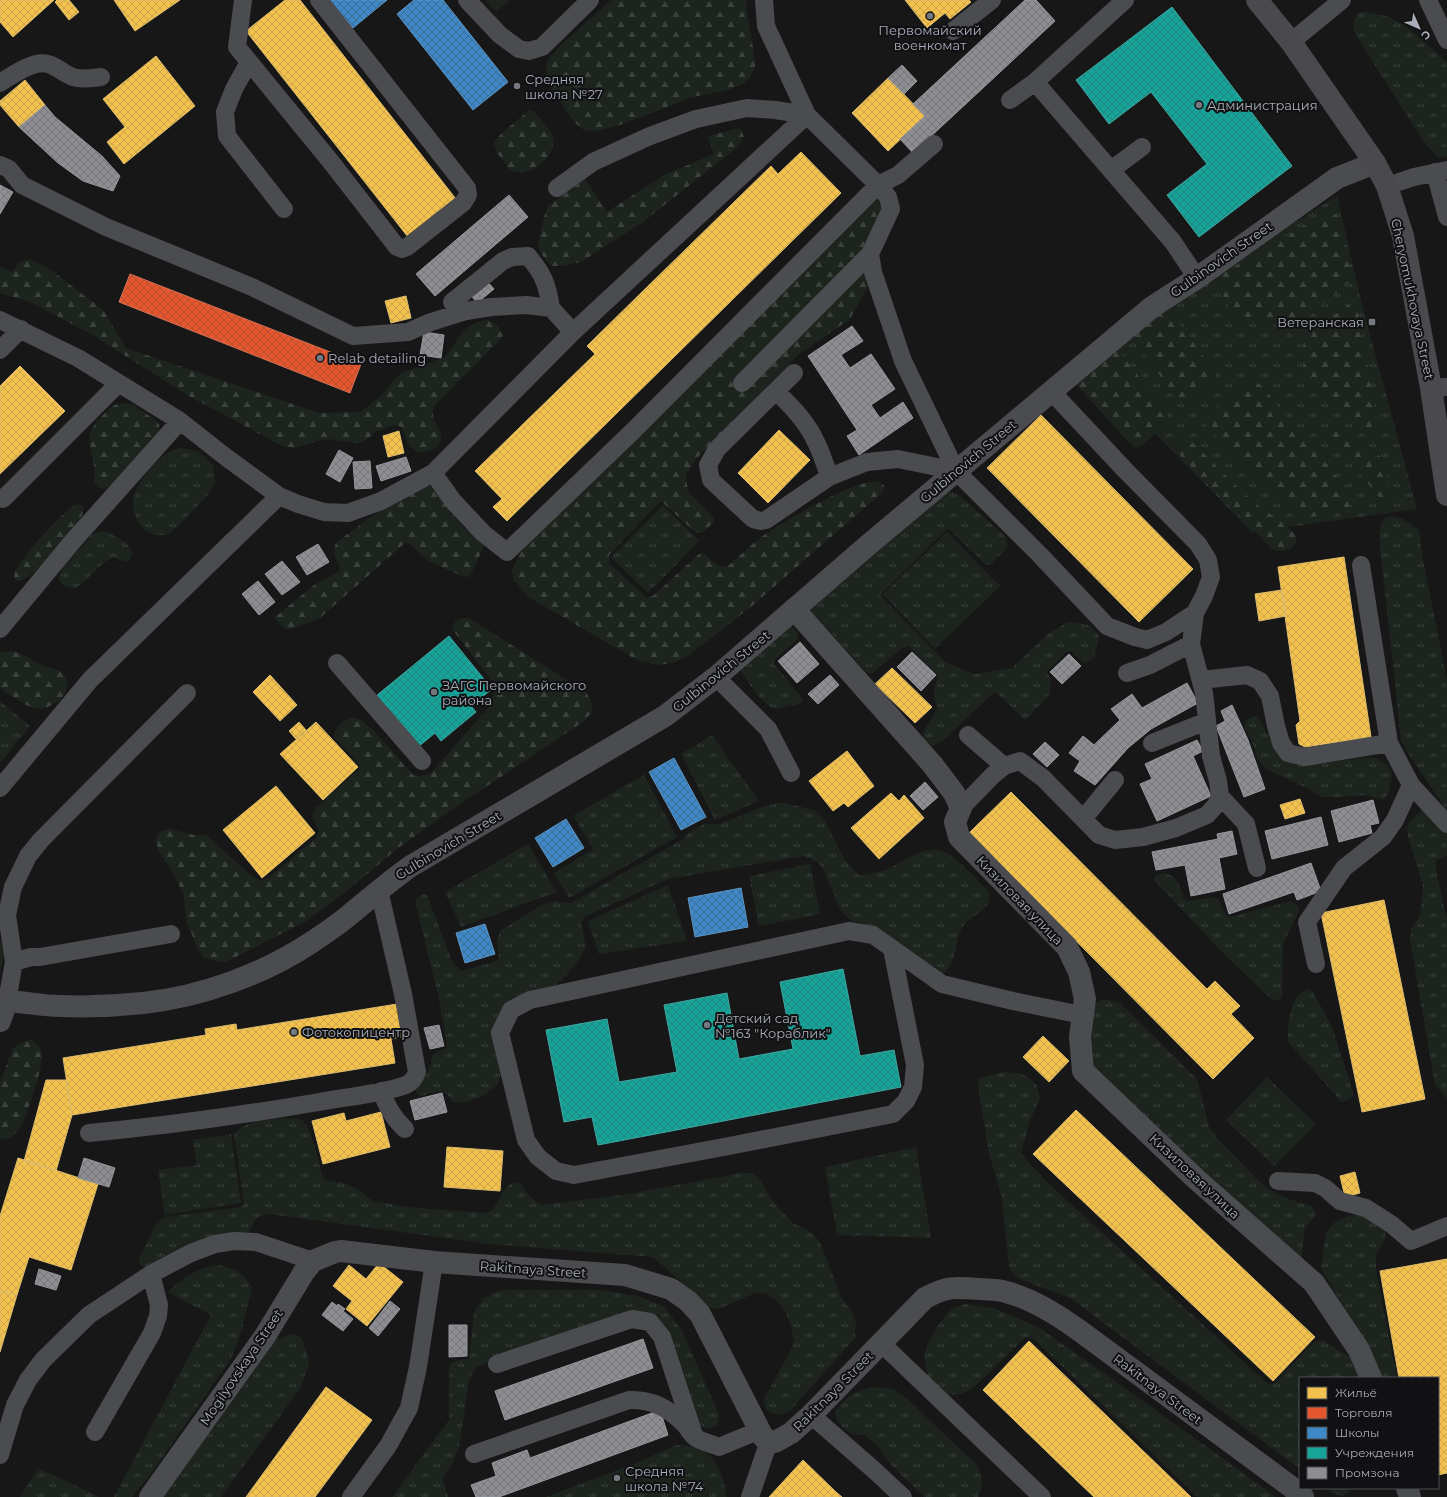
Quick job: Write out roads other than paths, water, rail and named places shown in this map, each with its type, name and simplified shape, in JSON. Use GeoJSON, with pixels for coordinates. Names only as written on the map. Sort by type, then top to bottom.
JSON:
{"type":"FeatureCollection","features":[{"type":"Feature","properties":{"kind":"main road","name":"Cheryomukhovaya Street"},"geometry":{"type":"LineString","coordinates":[[1257,0],[1291,42],[1375,163],[1387,186],[1403,236],[1439,388],[1447,495]]}},
{"type":"Feature","properties":{"kind":"street","name":"Gulbinovich Street"},"geometry":{"type":"LineString","coordinates":[[4,1000],[60,1006],[144,1003],[186,995],[222,985],[272,966],[311,943],[346,918],[379,890],[411,866],[665,716],[716,677],[867,546],[1152,307],[1197,278],[1337,178],[1375,163]]}},
{"type":"Feature","properties":{"kind":"street"},"geometry":{"type":"LineString","coordinates":[[794,609],[932,764],[954,792],[961,808]]}},
{"type":"Feature","properties":{"kind":"street","name":"Кизиловая улица"},"geometry":{"type":"LineString","coordinates":[[961,808],[956,822],[959,837],[1067,947],[1079,972],[1085,999],[1080,1037],[1083,1071],[1196,1179],[1314,1283],[1359,1350],[1371,1377]]}},
{"type":"Feature","properties":{"kind":"street"},"geometry":{"type":"LineString","coordinates":[[0,1021],[4,1000]]}},
{"type":"Feature","properties":{"kind":"street","name":"Rakitnaya Street"},"geometry":{"type":"LineString","coordinates":[[312,1261],[334,1252],[341,1251],[434,1262],[625,1275],[671,1289],[688,1300],[700,1314],[765,1435],[775,1442],[783,1439],[811,1415],[925,1298],[939,1290],[954,1287],[1005,1291],[1061,1318],[1080,1331],[1303,1497]]}},
{"type":"Feature","properties":{"kind":"street","name":"Mogilyovskaya Street"},"geometry":{"type":"LineString","coordinates":[[150,1497],[265,1336],[312,1261]]}},
{"type":"Feature","properties":{"kind":"lane"},"geometry":{"type":"LineString","coordinates":[[243,0],[237,47],[331,162],[397,247],[407,247],[463,203],[468,195],[467,188],[319,0]]}},
{"type":"Feature","properties":{"kind":"lane"},"geometry":{"type":"LineString","coordinates":[[467,0],[500,36],[519,49],[529,51],[542,47],[590,0]]}},
{"type":"Feature","properties":{"kind":"lane"},"geometry":{"type":"LineString","coordinates":[[742,383],[870,254],[891,209],[888,198],[878,185],[807,115],[766,26],[764,0]]}},
{"type":"Feature","properties":{"kind":"lane"},"geometry":{"type":"LineString","coordinates":[[953,32],[992,0]]}},
{"type":"Feature","properties":{"kind":"lane"},"geometry":{"type":"LineString","coordinates":[[1010,100],[1035,82],[1125,0]]}},
{"type":"Feature","properties":{"kind":"lane"},"geometry":{"type":"LineString","coordinates":[[1291,42],[1342,0]]}},
{"type":"Feature","properties":{"kind":"lane"},"geometry":{"type":"LineString","coordinates":[[1428,0],[1447,40]]}},
{"type":"Feature","properties":{"kind":"lane"},"geometry":{"type":"LineString","coordinates":[[249,62],[234,89],[225,112],[227,136],[284,209]]}},
{"type":"Feature","properties":{"kind":"lane"},"geometry":{"type":"LineString","coordinates":[[0,83],[25,68],[37,64],[47,63],[54,65],[64,73],[74,77],[101,78]]}},
{"type":"Feature","properties":{"kind":"lane"},"geometry":{"type":"LineString","coordinates":[[1035,82],[1173,242],[1197,278]]}},
{"type":"Feature","properties":{"kind":"lane"},"geometry":{"type":"LineString","coordinates":[[557,188],[593,162],[650,136],[696,119],[747,108],[775,110],[807,115]]}},
{"type":"Feature","properties":{"kind":"lane"},"geometry":{"type":"LineString","coordinates":[[0,320],[78,358],[180,421],[279,496],[324,512],[348,512],[381,501],[433,472],[573,332],[807,115]]}},
{"type":"Feature","properties":{"kind":"lane"},"geometry":{"type":"LineString","coordinates":[[433,472],[453,501],[478,528],[507,552],[634,430],[878,185],[887,182],[898,175],[934,144]]}},
{"type":"Feature","properties":{"kind":"lane"},"geometry":{"type":"LineString","coordinates":[[1111,170],[1142,147]]}},
{"type":"Feature","properties":{"kind":"lane"},"geometry":{"type":"LineString","coordinates":[[0,165],[9,169],[22,184],[106,227],[252,287],[353,336],[408,332],[431,322],[466,311],[491,307],[526,305],[551,308]]}},
{"type":"Feature","properties":{"kind":"lane"},"geometry":{"type":"LineString","coordinates":[[1387,186],[1441,171],[1447,217]]}},
{"type":"Feature","properties":{"kind":"lane"},"geometry":{"type":"LineString","coordinates":[[870,254],[873,272],[904,361],[956,471],[1040,555],[1107,626],[1134,637],[1147,640],[1166,632],[1194,613]]}},
{"type":"Feature","properties":{"kind":"lane"},"geometry":{"type":"LineString","coordinates":[[452,302],[503,261],[512,257],[528,256],[544,276],[551,308],[573,332]]}},
{"type":"Feature","properties":{"kind":"lane"},"geometry":{"type":"LineString","coordinates":[[0,350],[21,329]]}},
{"type":"Feature","properties":{"kind":"lane"},"geometry":{"type":"LineString","coordinates":[[794,373],[717,449],[708,466],[711,480],[753,519],[761,521],[766,520],[829,477],[867,462],[898,459],[956,471]]}},
{"type":"Feature","properties":{"kind":"lane"},"geometry":{"type":"LineString","coordinates":[[3,499],[119,383]]}},
{"type":"Feature","properties":{"kind":"lane"},"geometry":{"type":"LineString","coordinates":[[776,391],[798,414],[813,436],[823,458],[829,477]]}},
{"type":"Feature","properties":{"kind":"lane"},"geometry":{"type":"LineString","coordinates":[[961,808],[993,775],[1004,766],[1020,761],[1043,778],[1099,835],[1115,840],[1142,837],[1176,828],[1207,815],[1216,805],[1220,796],[1218,781],[1211,756],[1204,693],[1191,644],[1194,613],[1204,596],[1211,577],[1208,560],[1198,544],[1126,471],[1051,391]]}},
{"type":"Feature","properties":{"kind":"lane"},"geometry":{"type":"LineString","coordinates":[[0,629],[73,541],[180,421]]}},
{"type":"Feature","properties":{"kind":"lane"},"geometry":{"type":"LineString","coordinates":[[0,788],[90,680],[279,496]]}},
{"type":"Feature","properties":{"kind":"lane"},"geometry":{"type":"LineString","coordinates":[[1362,565],[1389,743],[1411,785],[1447,824]]}},
{"type":"Feature","properties":{"kind":"lane"},"geometry":{"type":"LineString","coordinates":[[1127,673],[1150,665],[1191,644]]}},
{"type":"Feature","properties":{"kind":"lane"},"geometry":{"type":"LineString","coordinates":[[337,663],[422,761]]}},
{"type":"Feature","properties":{"kind":"lane"},"geometry":{"type":"LineString","coordinates":[[1200,680],[1247,675],[1260,681],[1270,696],[1281,743],[1288,753],[1305,757],[1389,743]]}},
{"type":"Feature","properties":{"kind":"lane"},"geometry":{"type":"LineString","coordinates":[[716,677],[768,729],[792,773]]}},
{"type":"Feature","properties":{"kind":"lane"},"geometry":{"type":"LineString","coordinates":[[4,1000],[14,962],[7,915],[13,887],[28,856],[41,840],[187,693]]}},
{"type":"Feature","properties":{"kind":"lane"},"geometry":{"type":"LineString","coordinates":[[1152,743],[1207,721]]}},
{"type":"Feature","properties":{"kind":"lane"},"geometry":{"type":"LineString","coordinates":[[968,735],[1004,766]]}},
{"type":"Feature","properties":{"kind":"lane"},"geometry":{"type":"LineString","coordinates":[[1084,819],[1115,780]]}},
{"type":"Feature","properties":{"kind":"lane"},"geometry":{"type":"LineString","coordinates":[[1316,964],[1307,922],[1344,868],[1383,837],[1395,820],[1411,785]]}},
{"type":"Feature","properties":{"kind":"lane"},"geometry":{"type":"LineString","coordinates":[[1220,796],[1246,824],[1257,868]]}},
{"type":"Feature","properties":{"kind":"lane"},"geometry":{"type":"LineString","coordinates":[[89,1133],[134,1129],[278,1109],[381,1091],[407,1084],[415,1079],[417,1072],[403,994],[379,890]]}},
{"type":"Feature","properties":{"kind":"lane"},"geometry":{"type":"LineString","coordinates":[[892,949],[915,1066],[913,1087],[906,1101],[893,1114],[574,1175],[556,1171],[538,1157],[526,1140],[500,1033],[511,1010],[530,1000],[849,932],[873,934],[942,984],[1013,1001],[1082,1015]]}},
{"type":"Feature","properties":{"kind":"lane"},"geometry":{"type":"LineString","coordinates":[[14,962],[31,957],[40,957],[171,934]]}},
{"type":"Feature","properties":{"kind":"lane"},"geometry":{"type":"LineString","coordinates":[[381,1091],[387,1107],[398,1124],[404,1129]]}},
{"type":"Feature","properties":{"kind":"lane"},"geometry":{"type":"LineString","coordinates":[[1278,1181],[1315,1183],[1325,1188],[1340,1201],[1366,1208],[1391,1224],[1412,1241],[1447,1226]]}},
{"type":"Feature","properties":{"kind":"lane"},"geometry":{"type":"LineString","coordinates":[[0,1455],[14,1405],[28,1380],[43,1360],[89,1315],[151,1274],[191,1253],[215,1244],[234,1241],[256,1242],[312,1261]]}},
{"type":"Feature","properties":{"kind":"lane"},"geometry":{"type":"LineString","coordinates":[[351,1497],[388,1446],[409,1408],[418,1367],[434,1262]]}},
{"type":"Feature","properties":{"kind":"lane"},"geometry":{"type":"LineString","coordinates":[[95,1432],[152,1333],[158,1316],[159,1306],[151,1274]]}},
{"type":"Feature","properties":{"kind":"lane"},"geometry":{"type":"LineString","coordinates":[[497,1364],[632,1319],[650,1322],[662,1337],[695,1437]]}},
{"type":"Feature","properties":{"kind":"lane"},"geometry":{"type":"LineString","coordinates":[[881,1343],[1042,1497]]}},
{"type":"Feature","properties":{"kind":"lane"},"geometry":{"type":"LineString","coordinates":[[474,1454],[629,1400],[643,1399],[653,1402],[668,1411],[695,1437],[719,1447],[765,1435],[750,1497]]}},
{"type":"Feature","properties":{"kind":"lane"},"geometry":{"type":"LineString","coordinates":[[811,1415],[903,1497]]}},
{"type":"Feature","properties":{"kind":"place","name":"Первомайский военкомат"},"geometry":{"type":"Point","coordinates":[930,16]}},
{"type":"Feature","properties":{"kind":"place","name":"Средняя школа №27"},"geometry":{"type":"Point","coordinates":[517,86]}},
{"type":"Feature","properties":{"kind":"place","name":"Администрация"},"geometry":{"type":"Point","coordinates":[1199,105]}},
{"type":"Feature","properties":{"kind":"place","name":"Ветеранская"},"geometry":{"type":"Point","coordinates":[1372,322]}},
{"type":"Feature","properties":{"kind":"place","name":"Relab detailing"},"geometry":{"type":"Point","coordinates":[320,358]}},
{"type":"Feature","properties":{"kind":"place","name":"ЗАГС Первомайского района"},"geometry":{"type":"Point","coordinates":[434,692]}},
{"type":"Feature","properties":{"kind":"place","name":"Детский сад №163 \"Кораблик\""},"geometry":{"type":"Point","coordinates":[707,1025]}},
{"type":"Feature","properties":{"kind":"place","name":"Фотокопицентр"},"geometry":{"type":"Point","coordinates":[294,1032]}},
{"type":"Feature","properties":{"kind":"place","name":"Средняя школа №74"},"geometry":{"type":"Point","coordinates":[617,1478]}}]}
